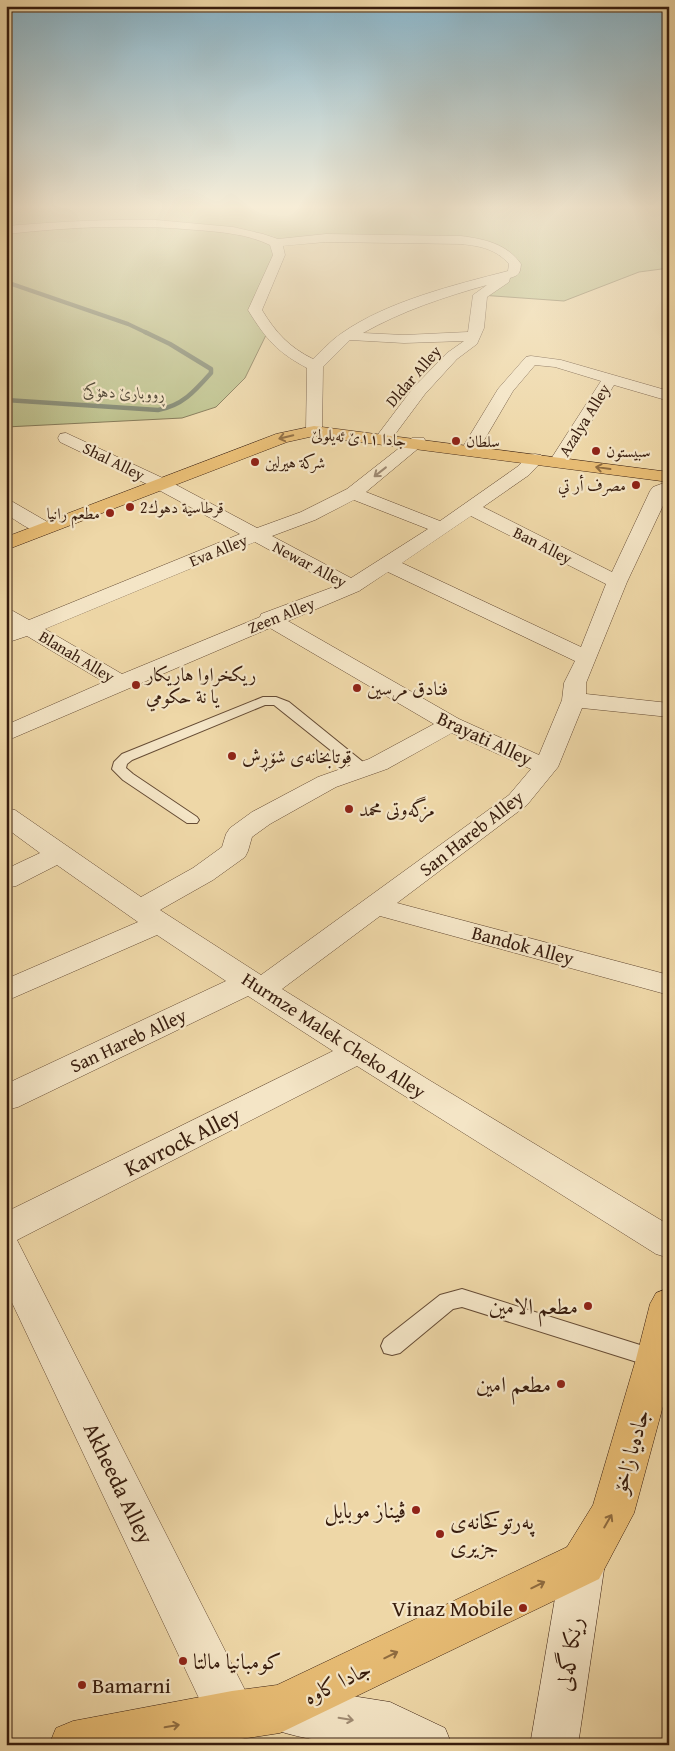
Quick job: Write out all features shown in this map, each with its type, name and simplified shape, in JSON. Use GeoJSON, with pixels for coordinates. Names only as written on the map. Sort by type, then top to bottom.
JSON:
{"type":"FeatureCollection","features":[{"type":"Feature","properties":{"kind":"highway","name":"جادا ١١ێ ئه‌یلولێ"},"geometry":{"type":"LineString","coordinates":[[6,544],[282,438],[314,431],[418,442],[669,477]]}},
{"type":"Feature","properties":{"kind":"highway","name":"جادەیا زاخۆ"},"geometry":{"type":"LineString","coordinates":[[583,1563],[612,1513],[656,1359],[669,1304]]}},
{"type":"Feature","properties":{"kind":"highway","name":"جادا کاوه‌"},"geometry":{"type":"LineString","coordinates":[[73,1745],[280,1709],[583,1563]]}},
{"type":"Feature","properties":{"kind":"street"},"geometry":{"type":"LineString","coordinates":[[265,287],[255,310],[268,331],[290,353],[315,366]]}},
{"type":"Feature","properties":{"kind":"street"},"geometry":{"type":"LineString","coordinates":[[314,431],[315,366],[346,336],[381,317],[438,294],[464,287]]}},
{"type":"Feature","properties":{"kind":"street"},"geometry":{"type":"LineString","coordinates":[[346,336],[404,339],[474,336],[477,328],[480,295],[493,287]]}},
{"type":"Feature","properties":{"kind":"street","name":"Dldar Alley"},"geometry":{"type":"LineString","coordinates":[[384,438],[419,391],[452,356],[470,344],[474,336]]}},
{"type":"Feature","properties":{"kind":"street"},"geometry":{"type":"LineString","coordinates":[[470,450],[506,388],[532,360],[556,362],[669,396]]}},
{"type":"Feature","properties":{"kind":"street","name":"Azalya Alley"},"geometry":{"type":"LineString","coordinates":[[558,462],[610,379]]}},
{"type":"Feature","properties":{"kind":"street","name":"Shal Alley"},"geometry":{"type":"LineString","coordinates":[[66,438],[161,484]]}},
{"type":"Feature","properties":{"kind":"street","name":"Eva Alley"},"geometry":{"type":"LineString","coordinates":[[6,637],[256,535],[308,516],[354,492],[418,442]]}},
{"type":"Feature","properties":{"kind":"street","name":"Zeen Alley"},"geometry":{"type":"LineString","coordinates":[[6,734],[269,620],[352,587],[442,528],[523,471],[535,459]]}},
{"type":"Feature","properties":{"kind":"street","name":"Newar Alley"},"geometry":{"type":"LineString","coordinates":[[161,484],[352,587]]}},
{"type":"Feature","properties":{"kind":"street","name":"San Hareb Alley"},"geometry":{"type":"LineString","coordinates":[[6,1098],[256,986],[376,906],[518,800],[546,767],[574,700],[575,683],[588,658],[617,582],[659,491],[669,486]]}},
{"type":"Feature","properties":{"kind":"street"},"geometry":{"type":"LineString","coordinates":[[354,492],[442,528]]}},
{"type":"Feature","properties":{"kind":"street"},"geometry":{"type":"LineString","coordinates":[[6,506],[44,528]]}},
{"type":"Feature","properties":{"kind":"street","name":"Ban Alley"},"geometry":{"type":"LineString","coordinates":[[470,508],[617,582]]}},
{"type":"Feature","properties":{"kind":"street"},"geometry":{"type":"LineString","coordinates":[[387,564],[588,658]]}},
{"type":"Feature","properties":{"kind":"street","name":"Blanah Alley"},"geometry":{"type":"LineString","coordinates":[[6,615],[121,683]]}},
{"type":"Feature","properties":{"kind":"street","name":"Brayati Alley"},"geometry":{"type":"LineString","coordinates":[[269,620],[451,724],[546,767]]}},
{"type":"Feature","properties":{"kind":"street"},"geometry":{"type":"LineString","coordinates":[[574,700],[669,710]]}},
{"type":"Feature","properties":{"kind":"street"},"geometry":{"type":"LineString","coordinates":[[6,991],[150,916],[235,851],[239,834],[261,818],[326,782],[378,764],[451,724]]}},
{"type":"Feature","properties":{"kind":"street","name":"Hurmze Malek Cheko Alley"},"geometry":{"type":"LineString","coordinates":[[6,816],[150,916],[358,1052],[669,1243]]}},
{"type":"Feature","properties":{"kind":"street"},"geometry":{"type":"LineString","coordinates":[[6,880],[59,854]]}},
{"type":"Feature","properties":{"kind":"street","name":"Bandok Alley"},"geometry":{"type":"LineString","coordinates":[[376,906],[669,984]]}},
{"type":"Feature","properties":{"kind":"street","name":"Kavrock Alley"},"geometry":{"type":"LineString","coordinates":[[6,1229],[358,1052]]}},
{"type":"Feature","properties":{"kind":"street","name":"Akheeda Alley"},"geometry":{"type":"LineString","coordinates":[[6,1251],[232,1716]]}},
{"type":"Feature","properties":{"kind":"street","name":"رێکا گه‌لی"},"geometry":{"type":"LineString","coordinates":[[554,1745],[583,1563]]}},
{"type":"Feature","properties":{"kind":"street"},"geometry":{"type":"LineString","coordinates":[[280,1709],[390,1726],[428,1745]]}},
{"type":"Feature","properties":{"kind":"lane"},"geometry":{"type":"LineString","coordinates":[[192,820],[128,777],[119,769],[121,762],[127,757],[263,701],[276,701],[284,705],[363,769]]}},
{"type":"Feature","properties":{"kind":"lane"},"geometry":{"type":"LineString","coordinates":[[392,1346],[446,1301],[462,1298],[656,1359]]}},
{"type":"Feature","properties":{"kind":"green space"},"geometry":{"type":"Polygon","coordinates":[[[6,287],[265,287],[255,310],[268,331],[245,378],[216,407],[182,418],[6,427],[6,287]]]}},
{"type":"Feature","properties":{"kind":"green space"},"geometry":{"type":"Polygon","coordinates":[[[493,287],[601,287],[564,301],[480,295],[493,287]]]}},
{"type":"Feature","properties":{"kind":"waterway","name":"ڕووبارێ دهۆكێ"},"geometry":{"type":"LineString","coordinates":[[20,287],[128,324],[147,333]]}},
{"type":"Feature","properties":{"kind":"waterway","name":"ڕووبارێ دهۆكێ"},"geometry":{"type":"LineString","coordinates":[[6,400],[158,410],[174,405],[194,392],[211,373],[211,369],[170,344],[145,332]]}},
{"type":"Feature","properties":{"kind":"place","name":"سلطان"},"geometry":{"type":"Point","coordinates":[456,441]}},
{"type":"Feature","properties":{"kind":"place","name":"سبيستون"},"geometry":{"type":"Point","coordinates":[596,451]}},
{"type":"Feature","properties":{"kind":"place","name":"شركة هيرلين"},"geometry":{"type":"Point","coordinates":[255,462]}},
{"type":"Feature","properties":{"kind":"place","name":"مصرف أر تي"},"geometry":{"type":"Point","coordinates":[636,485]}},
{"type":"Feature","properties":{"kind":"place","name":"قرطاسية دهوك2"},"geometry":{"type":"Point","coordinates":[130,507]}},
{"type":"Feature","properties":{"kind":"place","name":"مطعم رانيا"},"geometry":{"type":"Point","coordinates":[110,513]}},
{"type":"Feature","properties":{"kind":"place","name":"ريكخراوا هاريكار يا نة حكومي"},"geometry":{"type":"Point","coordinates":[136,685]}},
{"type":"Feature","properties":{"kind":"place","name":"فنادق مرسين"},"geometry":{"type":"Point","coordinates":[357,688]}},
{"type":"Feature","properties":{"kind":"place","name":"قوتابخانەی شۆڕش"},"geometry":{"type":"Point","coordinates":[232,756]}},
{"type":"Feature","properties":{"kind":"place","name":"مزگەوتی محمد"},"geometry":{"type":"Point","coordinates":[349,809]}},
{"type":"Feature","properties":{"kind":"place","name":"مطعم الامين"},"geometry":{"type":"Point","coordinates":[588,1306]}},
{"type":"Feature","properties":{"kind":"place","name":"مطعم امين"},"geometry":{"type":"Point","coordinates":[561,1384]}},
{"type":"Feature","properties":{"kind":"place","name":"ڤيناز موبايل"},"geometry":{"type":"Point","coordinates":[416,1510]}},
{"type":"Feature","properties":{"kind":"place","name":"پەرتوکخانەی جزیری"},"geometry":{"type":"Point","coordinates":[440,1534]}},
{"type":"Feature","properties":{"kind":"place","name":"Vinaz Mobile"},"geometry":{"type":"Point","coordinates":[523,1608]}},
{"type":"Feature","properties":{"kind":"place","name":"كومبانيا مالتا"},"geometry":{"type":"Point","coordinates":[183,1661]}},
{"type":"Feature","properties":{"kind":"place","name":"Bamarni"},"geometry":{"type":"Point","coordinates":[82,1685]}}]}
